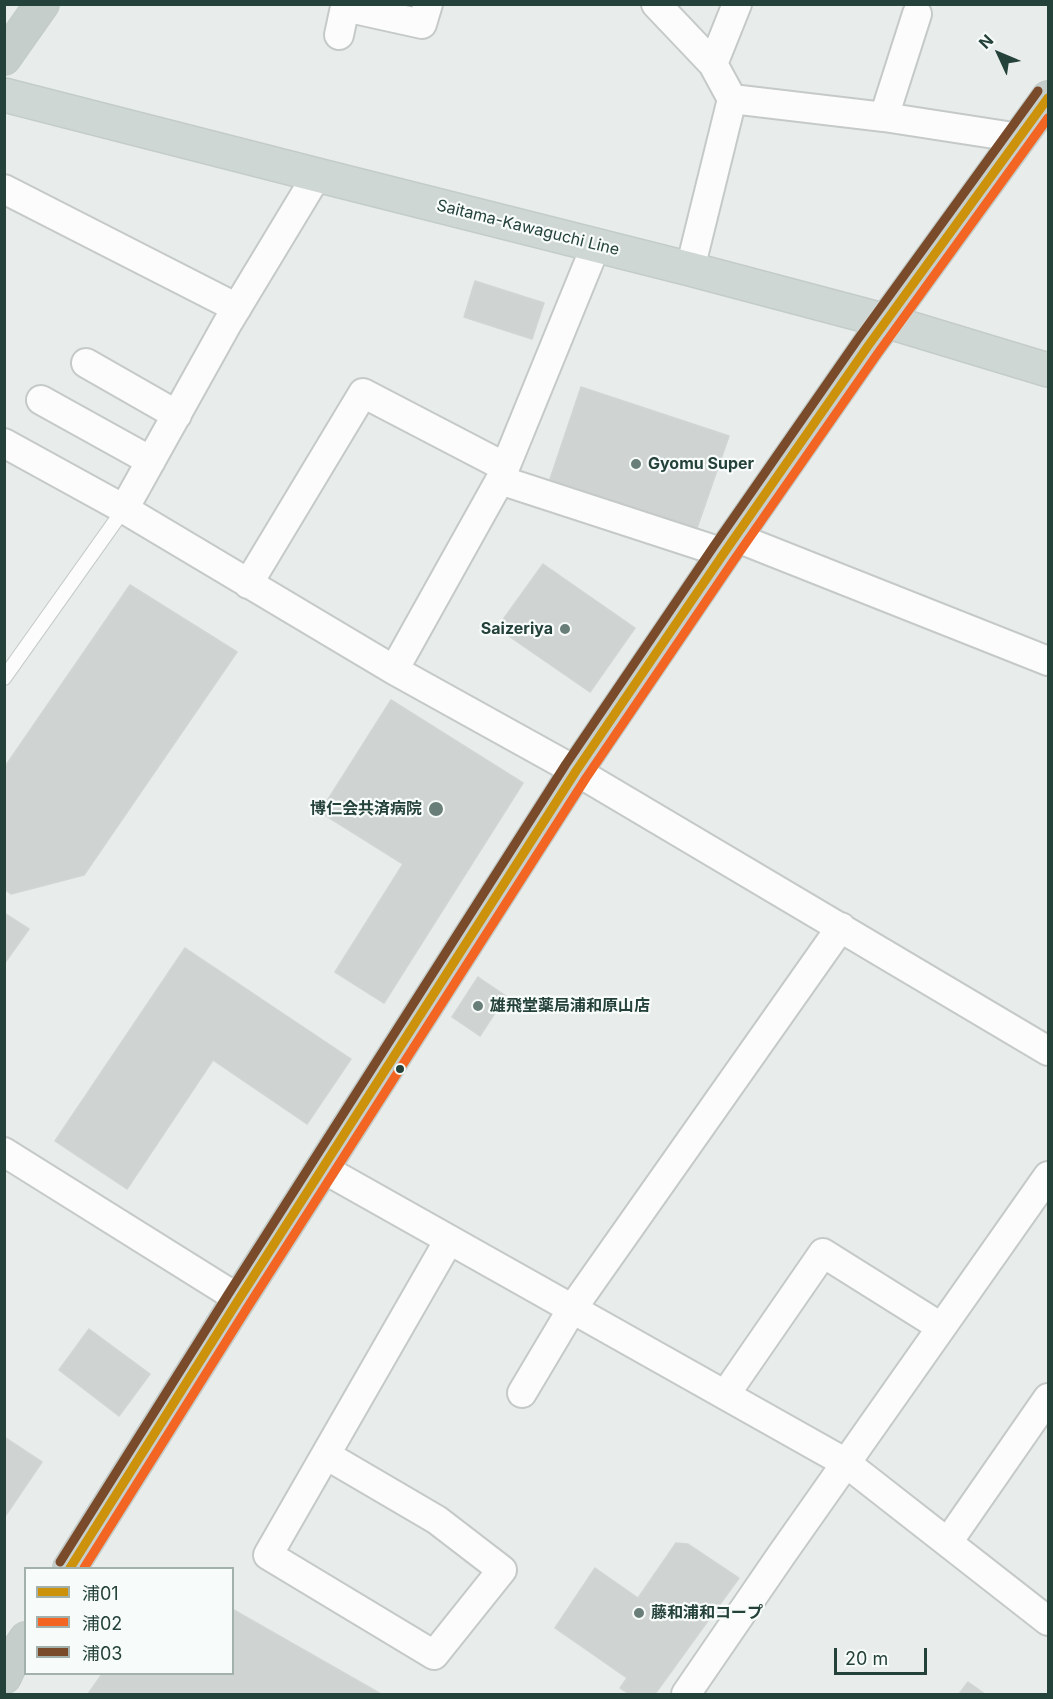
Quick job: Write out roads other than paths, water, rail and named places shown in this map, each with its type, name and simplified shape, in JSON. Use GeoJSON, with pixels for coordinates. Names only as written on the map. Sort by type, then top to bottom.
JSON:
{"type":"FeatureCollection","features":[{"type":"Feature","properties":{"kind":"highway"},"geometry":{"type":"LineString","coordinates":[[4,58],[42,4]]}},
{"type":"Feature","properties":{"kind":"highway"},"geometry":{"type":"LineString","coordinates":[[71,1567],[322,1168],[576,771],[729,545],[886,321],[1048,98]]}},
{"type":"Feature","properties":{"kind":"main road","name":"Saitama-Kawaguchi Line"},"geometry":{"type":"LineString","coordinates":[[4,95],[316,176],[690,269],[886,321],[1048,370]]}},
{"type":"Feature","properties":{"kind":"street"},"geometry":{"type":"LineString","coordinates":[[339,35],[345,7],[422,24],[428,4]]}},
{"type":"Feature","properties":{"kind":"street"},"geometry":{"type":"LineString","coordinates":[[656,4],[713,64],[732,99],[690,269]]}},
{"type":"Feature","properties":{"kind":"street"},"geometry":{"type":"LineString","coordinates":[[713,64],[737,4]]}},
{"type":"Feature","properties":{"kind":"street"},"geometry":{"type":"LineString","coordinates":[[884,117],[917,14]]}},
{"type":"Feature","properties":{"kind":"street"},"geometry":{"type":"LineString","coordinates":[[732,99],[884,117],[1020,138]]}},
{"type":"Feature","properties":{"kind":"street"},"geometry":{"type":"LineString","coordinates":[[124,509],[237,308],[316,176]]}},
{"type":"Feature","properties":{"kind":"street"},"geometry":{"type":"LineString","coordinates":[[4,189],[237,308]]}},
{"type":"Feature","properties":{"kind":"street"},"geometry":{"type":"LineString","coordinates":[[394,670],[502,473],[596,245]]}},
{"type":"Feature","properties":{"kind":"street"},"geometry":{"type":"LineString","coordinates":[[86,363],[177,415]]}},
{"type":"Feature","properties":{"kind":"street"},"geometry":{"type":"LineString","coordinates":[[248,584],[363,393],[502,473],[729,545],[1048,661]]}},
{"type":"Feature","properties":{"kind":"street"},"geometry":{"type":"LineString","coordinates":[[41,400],[151,461]]}},
{"type":"Feature","properties":{"kind":"street"},"geometry":{"type":"LineString","coordinates":[[7,449],[124,509],[394,670],[576,771],[1048,1052]]}},
{"type":"Feature","properties":{"kind":"street"},"geometry":{"type":"LineString","coordinates":[[522,1393],[572,1309],[841,927]]}},
{"type":"Feature","properties":{"kind":"street"},"geometry":{"type":"LineString","coordinates":[[4,1152],[239,1299]]}},
{"type":"Feature","properties":{"kind":"street"},"geometry":{"type":"LineString","coordinates":[[322,1168],[846,1463],[1048,1621]]}},
{"type":"Feature","properties":{"kind":"street"},"geometry":{"type":"LineString","coordinates":[[686,1695],[1048,1176]]}},
{"type":"Feature","properties":{"kind":"street"},"geometry":{"type":"LineString","coordinates":[[326,1455],[437,1520],[502,1570],[434,1655],[268,1555],[449,1240]]}},
{"type":"Feature","properties":{"kind":"street"},"geometry":{"type":"LineString","coordinates":[[724,1395],[823,1253],[941,1327]]}},
{"type":"Feature","properties":{"kind":"street"},"geometry":{"type":"LineString","coordinates":[[948,1542],[1048,1398]]}},
{"type":"Feature","properties":{"kind":"lane"},"geometry":{"type":"LineString","coordinates":[[4,678],[124,509]]}},
{"type":"Feature","properties":{"kind":"place","name":"Gyomu Super"},"geometry":{"type":"Point","coordinates":[636,464]}},
{"type":"Feature","properties":{"kind":"place","name":"Saizeriya"},"geometry":{"type":"Point","coordinates":[565,629]}},
{"type":"Feature","properties":{"kind":"place","name":"博仁会共済病院"},"geometry":{"type":"Point","coordinates":[436,809]}},
{"type":"Feature","properties":{"kind":"place","name":"雄飛堂薬局浦和原山店"},"geometry":{"type":"Point","coordinates":[478,1006]}},
{"type":"Feature","properties":{"kind":"place","name":"藤和浦和コープ"},"geometry":{"type":"Point","coordinates":[639,1613]}}]}
